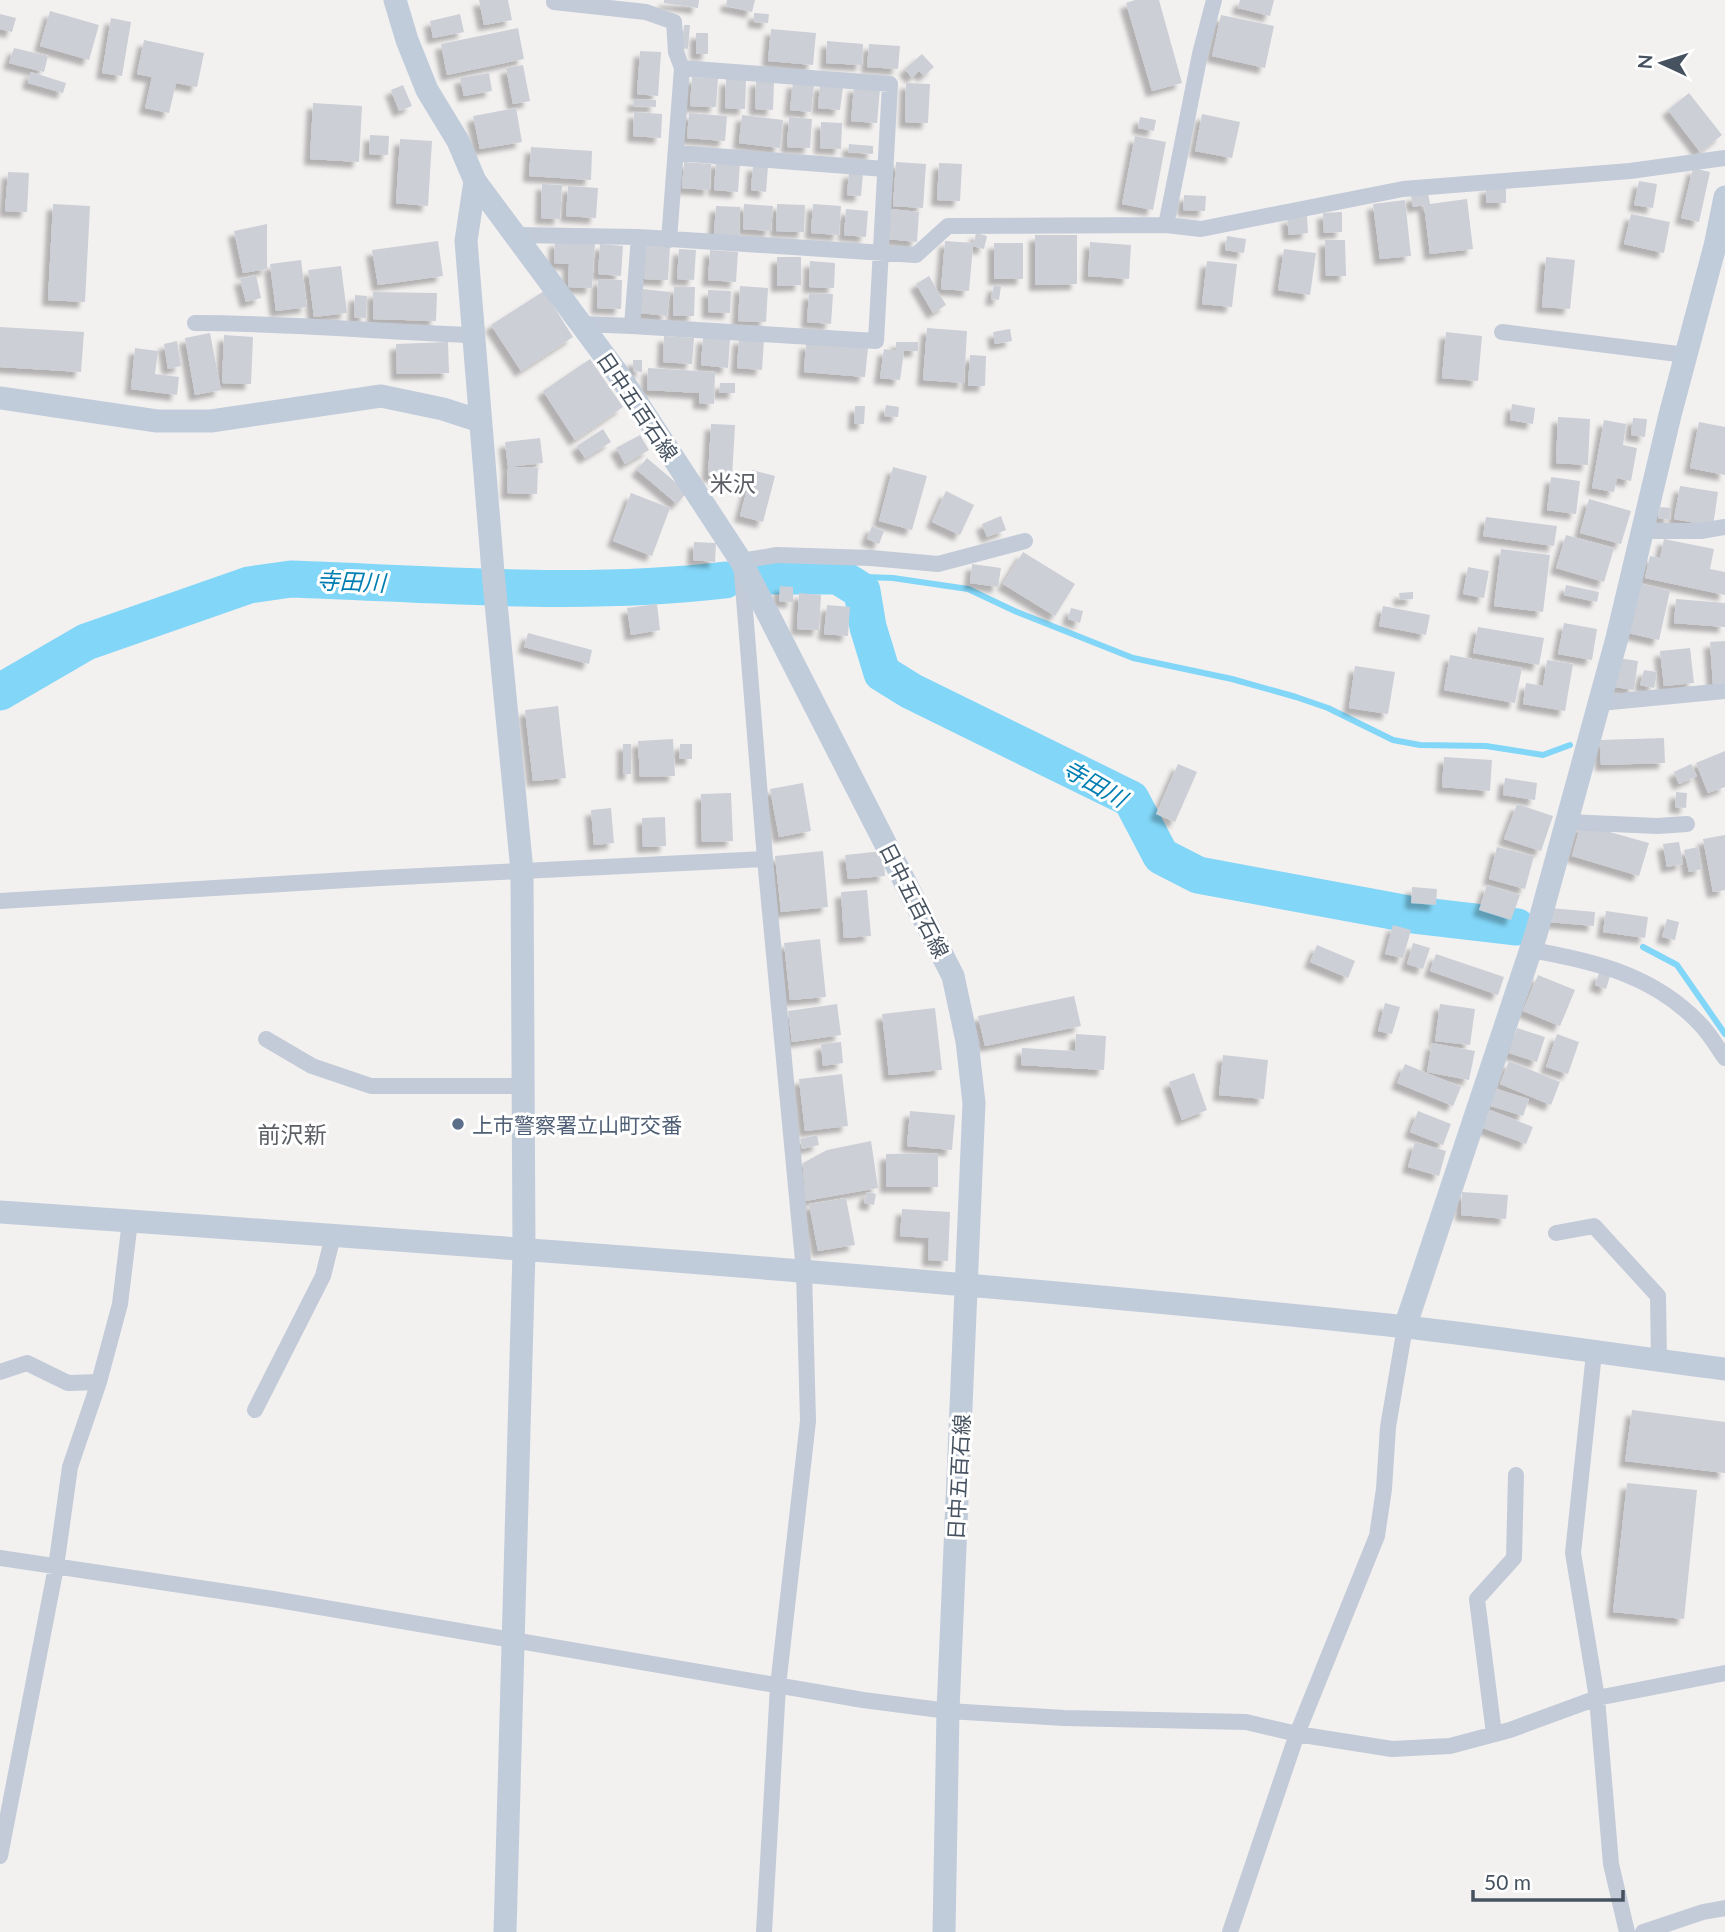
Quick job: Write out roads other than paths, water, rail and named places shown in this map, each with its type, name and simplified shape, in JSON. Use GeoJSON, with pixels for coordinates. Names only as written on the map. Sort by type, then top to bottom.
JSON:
{"type":"FeatureCollection","features":[{"type":"Feature","properties":{"kind":"street","name":"日中五百石線"},"geometry":{"type":"LineString","coordinates":[[395,0],[427,90],[458,141],[475,181],[621,378],[741,561],[953,976],[967,1041],[974,1103],[948,1710],[944,1932]]}},
{"type":"Feature","properties":{"kind":"street"},"geometry":{"type":"LineString","coordinates":[[1166,225],[1214,0]]}},
{"type":"Feature","properties":{"kind":"street"},"geometry":{"type":"LineString","coordinates":[[554,2],[646,12],[674,22],[676,52],[682,68],[669,240]]}},
{"type":"Feature","properties":{"kind":"street"},"geometry":{"type":"LineString","coordinates":[[581,324],[876,341],[890,85],[682,68]]}},
{"type":"Feature","properties":{"kind":"street"},"geometry":{"type":"LineString","coordinates":[[677,153],[885,169]]}},
{"type":"Feature","properties":{"kind":"street"},"geometry":{"type":"LineString","coordinates":[[515,235],[639,237],[916,255],[948,226],[1166,225],[1201,229],[1404,189],[1630,171],[1725,158]]}},
{"type":"Feature","properties":{"kind":"street"},"geometry":{"type":"LineString","coordinates":[[475,181],[466,241],[493,572],[522,871],[524,1251],[505,1932]]}},
{"type":"Feature","properties":{"kind":"street"},"geometry":{"type":"LineString","coordinates":[[1230,1932],[1297,1734],[1377,1536],[1384,1489],[1388,1427],[1405,1327],[1531,950],[1568,822],[1715,246],[1725,197]]}},
{"type":"Feature","properties":{"kind":"street"},"geometry":{"type":"LineString","coordinates":[[632,326],[639,237]]}},
{"type":"Feature","properties":{"kind":"street"},"geometry":{"type":"LineString","coordinates":[[195,323],[272,323],[404,333],[473,335]]}},
{"type":"Feature","properties":{"kind":"street"},"geometry":{"type":"LineString","coordinates":[[1502,332],[1686,355]]}},
{"type":"Feature","properties":{"kind":"street"},"geometry":{"type":"LineString","coordinates":[[0,398],[157,421],[211,421],[381,396],[443,409],[480,421]]}},
{"type":"Feature","properties":{"kind":"street"},"geometry":{"type":"LineString","coordinates":[[1643,531],[1701,531],[1725,527]]}},
{"type":"Feature","properties":{"kind":"street"},"geometry":{"type":"LineString","coordinates":[[764,1932],[778,1686],[808,1421],[804,1271],[765,859],[741,561],[776,555],[870,558],[938,564],[1025,541]]}},
{"type":"Feature","properties":{"kind":"street"},"geometry":{"type":"LineString","coordinates":[[1600,703],[1725,691]]}},
{"type":"Feature","properties":{"kind":"street"},"geometry":{"type":"LineString","coordinates":[[1568,822],[1657,826],[1687,824]]}},
{"type":"Feature","properties":{"kind":"street"},"geometry":{"type":"LineString","coordinates":[[0,901],[765,859]]}},
{"type":"Feature","properties":{"kind":"street"},"geometry":{"type":"LineString","coordinates":[[1531,950],[1583,959],[1650,984],[1671,997],[1701,1024],[1725,1059]]}},
{"type":"Feature","properties":{"kind":"street"},"geometry":{"type":"LineString","coordinates":[[266,1039],[312,1066],[372,1086],[523,1086]]}},
{"type":"Feature","properties":{"kind":"street"},"geometry":{"type":"LineString","coordinates":[[0,1212],[804,1271],[1405,1327],[1725,1369]]}},
{"type":"Feature","properties":{"kind":"street"},"geometry":{"type":"LineString","coordinates":[[0,1856],[5,1805],[56,1567],[71,1467],[99,1382],[120,1304],[130,1221]]}},
{"type":"Feature","properties":{"kind":"street"},"geometry":{"type":"LineString","coordinates":[[1556,1233],[1594,1226],[1658,1296],[1659,1361]]}},
{"type":"Feature","properties":{"kind":"street"},"geometry":{"type":"LineString","coordinates":[[255,1410],[323,1276],[333,1236]]}},
{"type":"Feature","properties":{"kind":"street"},"geometry":{"type":"LineString","coordinates":[[1594,1353],[1573,1552],[1597,1698],[1611,1864],[1627,1932]]}},
{"type":"Feature","properties":{"kind":"street"},"geometry":{"type":"LineString","coordinates":[[0,1372],[27,1363],[68,1383],[99,1382]]}},
{"type":"Feature","properties":{"kind":"street"},"geometry":{"type":"LineString","coordinates":[[1494,1734],[1477,1599],[1514,1558],[1516,1475]]}},
{"type":"Feature","properties":{"kind":"street"},"geometry":{"type":"LineString","coordinates":[[0,1558],[180,1584],[778,1686],[948,1710],[1064,1718],[1246,1722],[1297,1734],[1392,1749],[1450,1746],[1494,1734],[1597,1698],[1725,1673]]}},
{"type":"Feature","properties":{"kind":"street"},"geometry":{"type":"LineString","coordinates":[[1643,1932],[1703,1912],[1725,1908]]}},
{"type":"Feature","properties":{"kind":"waterway","name":"寺田川"},"geometry":{"type":"LineString","coordinates":[[765,576],[838,576],[862,591],[868,627],[882,673],[911,691],[1131,799],[1161,856],[1198,875],[1414,915],[1517,927]]}},
{"type":"Feature","properties":{"kind":"waterway"},"geometry":{"type":"LineString","coordinates":[[838,576],[893,578],[968,589],[1017,612],[1133,658],[1232,679],[1296,697],[1328,708],[1393,740],[1420,745],[1486,746],[1543,755],[1570,745]]}},
{"type":"Feature","properties":{"kind":"waterway","name":"寺田川"},"geometry":{"type":"LineString","coordinates":[[0,692],[86,642],[249,585],[291,579],[454,586],[617,588],[725,580]]}},
{"type":"Feature","properties":{"kind":"waterway"},"geometry":{"type":"LineString","coordinates":[[1643,947],[1677,965],[1725,1034]]}},
{"type":"Feature","properties":{"kind":"place","name":"上市警察署立山町交番"},"geometry":{"type":"Point","coordinates":[458,1124]}},
{"type":"Feature","properties":{"kind":"district","name":"米沢"},"geometry":{"type":"Point","coordinates":[733,483]}},
{"type":"Feature","properties":{"kind":"district","name":"前沢新"},"geometry":{"type":"Point","coordinates":[292,1134]}}]}
